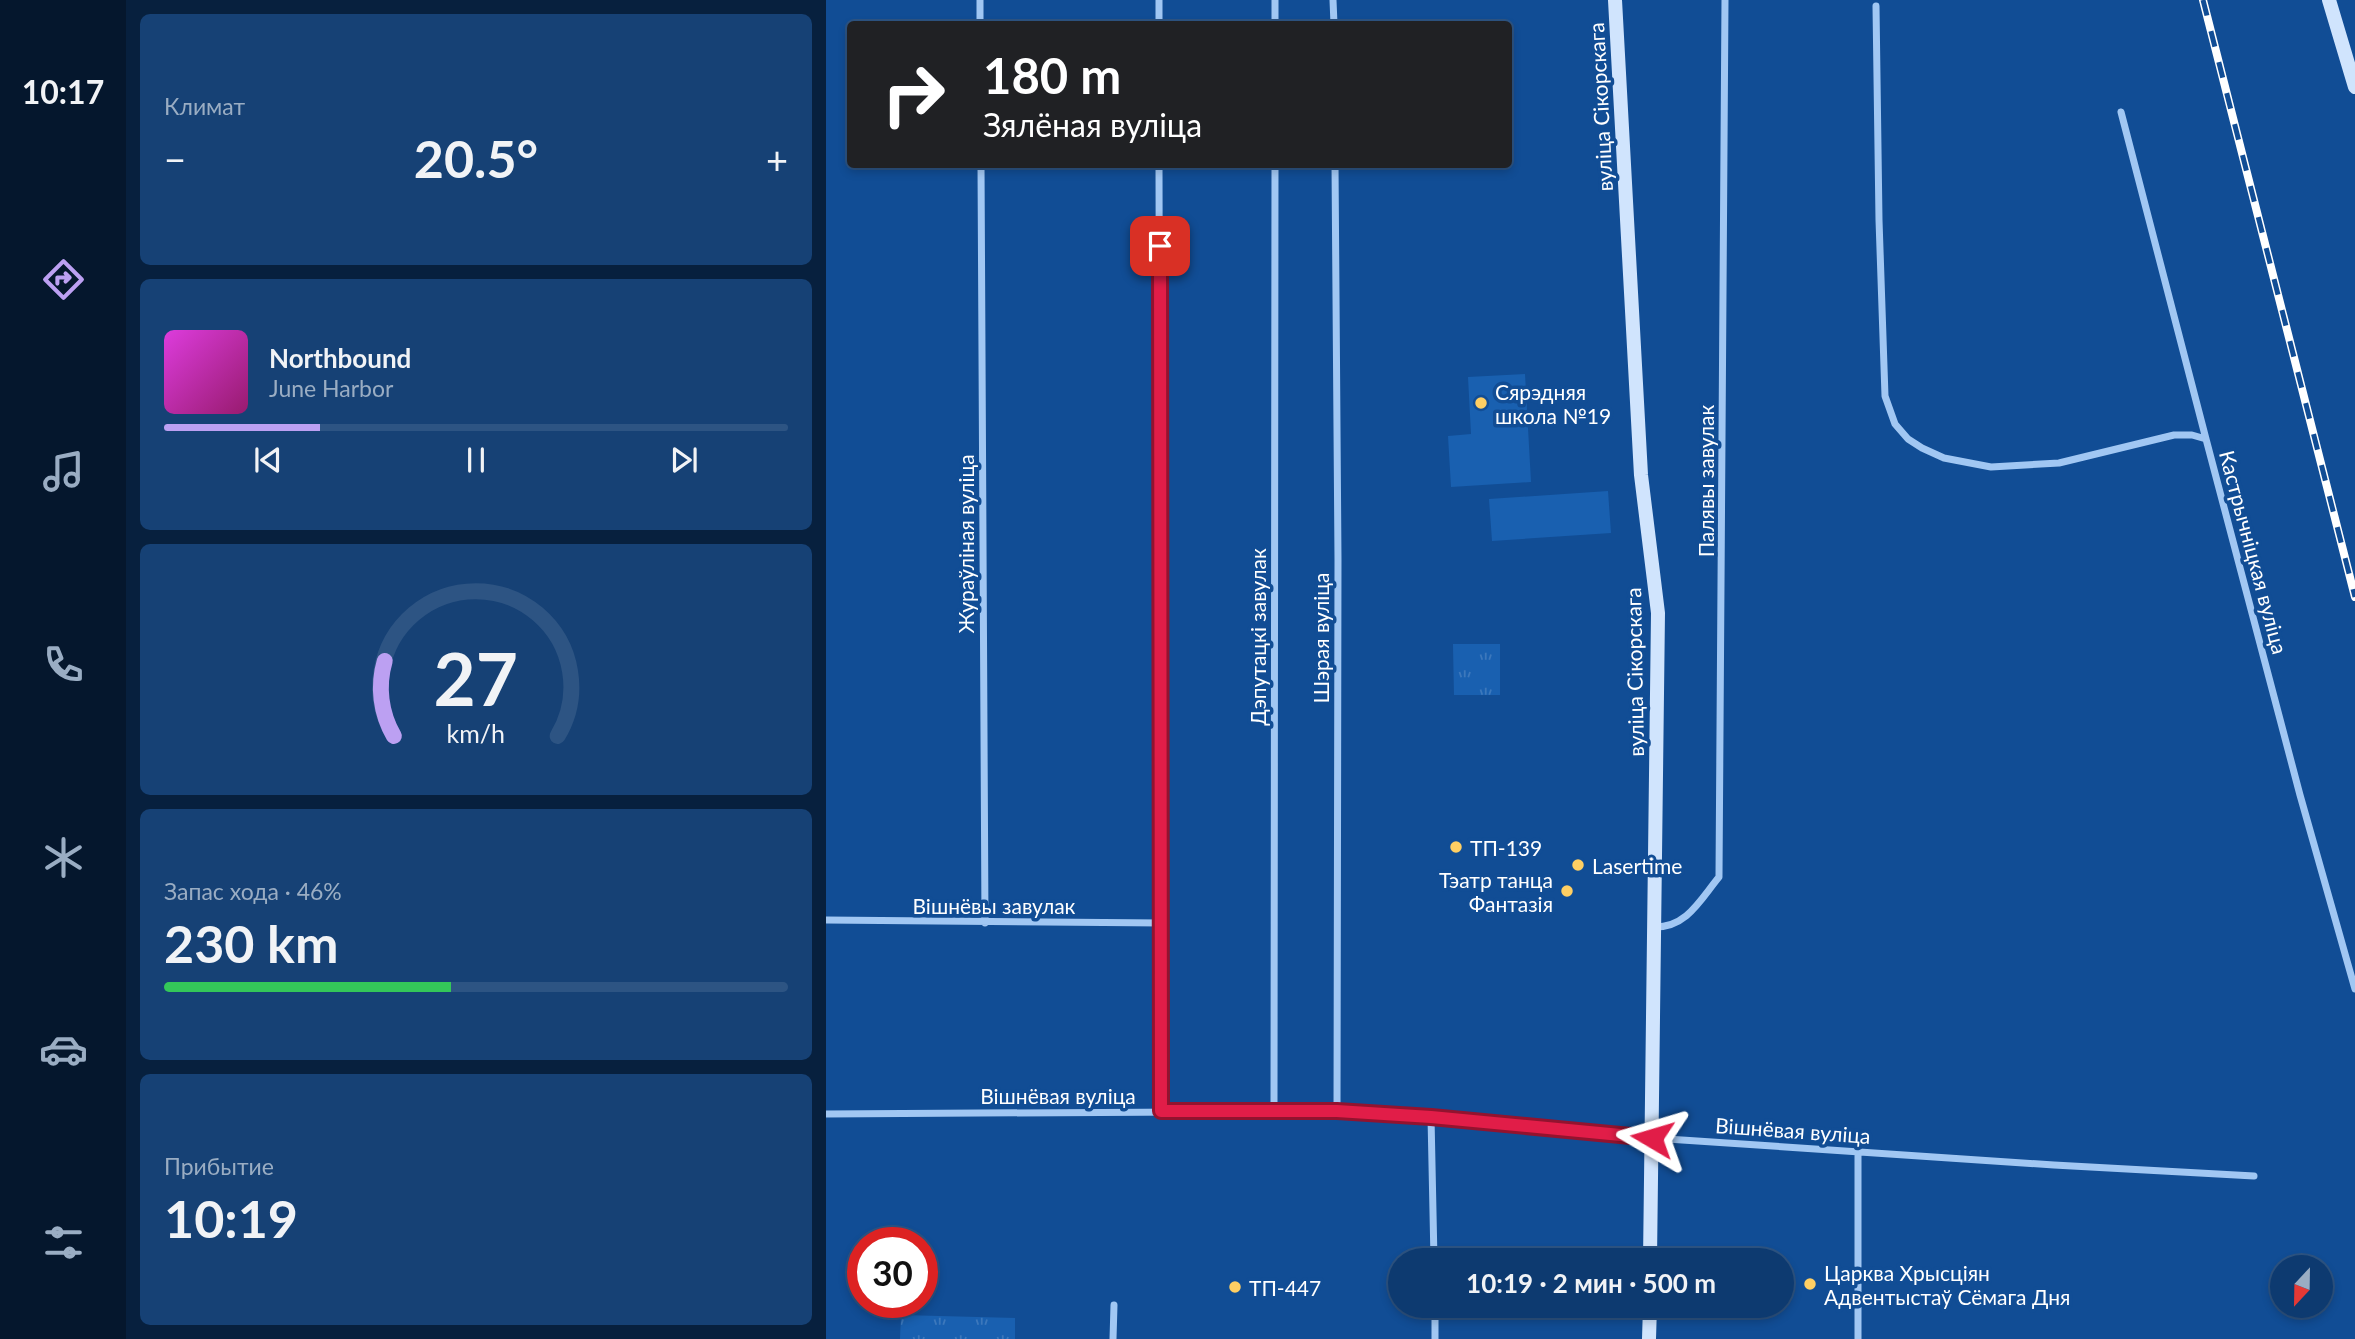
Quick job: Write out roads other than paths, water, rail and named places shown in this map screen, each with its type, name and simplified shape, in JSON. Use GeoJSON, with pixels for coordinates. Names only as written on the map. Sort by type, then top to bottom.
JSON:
{"type":"FeatureCollection","features":[{"type":"Feature","properties":{"kind":"street"},"geometry":{"type":"LineString","coordinates":[[980,0],[980,21]]}},
{"type":"Feature","properties":{"kind":"street"},"geometry":{"type":"LineString","coordinates":[[1159,0],[1159,21]]}},
{"type":"Feature","properties":{"kind":"street"},"geometry":{"type":"LineString","coordinates":[[1275,0],[1275,21]]}},
{"type":"Feature","properties":{"kind":"street"},"geometry":{"type":"LineString","coordinates":[[1333,0],[1334,21]]}},
{"type":"Feature","properties":{"kind":"street","name":"вуліца Сікорскага"},"geometry":{"type":"LineString","coordinates":[[1615,0],[1641,475],[1658,613],[1650,1248]]}},
{"type":"Feature","properties":{"kind":"street","name":"Палявы завулак"},"geometry":{"type":"LineString","coordinates":[[1655,927],[1670,927],[1682,921],[1719,877],[1725,0]]}},
{"type":"Feature","properties":{"kind":"street"},"geometry":{"type":"LineString","coordinates":[[2329,0],[2355,87]]}},
{"type":"Feature","properties":{"kind":"street","name":"Кастрычніцкая вуліца"},"geometry":{"type":"LineString","coordinates":[[1876,6],[1885,396],[1895,424],[1908,439],[1944,458],[1991,467],[2059,463],[2174,435],[2192,435],[2206,439],[2296,782],[2355,989]]}},
{"type":"Feature","properties":{"kind":"street"},"geometry":{"type":"LineString","coordinates":[[2121,112],[2206,439]]}},
{"type":"Feature","properties":{"kind":"street","name":"Жураўліная вуліца"},"geometry":{"type":"LineString","coordinates":[[981,168],[985,923]]}},
{"type":"Feature","properties":{"kind":"street"},"geometry":{"type":"LineString","coordinates":[[1159,168],[1161,1111]]}},
{"type":"Feature","properties":{"kind":"street","name":"Дэпутацкі завулак"},"geometry":{"type":"LineString","coordinates":[[1274,1110],[1275,168]]}},
{"type":"Feature","properties":{"kind":"street","name":"Шэрая вуліца"},"geometry":{"type":"LineString","coordinates":[[1335,168],[1338,560],[1337,1111]]}},
{"type":"Feature","properties":{"kind":"street","name":"Вішнёвы завулак"},"geometry":{"type":"LineString","coordinates":[[826,920],[1162,923]]}},
{"type":"Feature","properties":{"kind":"street","name":"Вішнёвая вуліца"},"geometry":{"type":"LineString","coordinates":[[826,1114],[1337,1111],[1858,1153],[2254,1176]]}},
{"type":"Feature","properties":{"kind":"street"},"geometry":{"type":"LineString","coordinates":[[1431,1117],[1434,1248]]}},
{"type":"Feature","properties":{"kind":"street"},"geometry":{"type":"LineString","coordinates":[[1858,1153],[1858,1339]]}},
{"type":"Feature","properties":{"kind":"street"},"geometry":{"type":"LineString","coordinates":[[1113,1339],[1114,1304]]}},
{"type":"Feature","properties":{"kind":"street"},"geometry":{"type":"LineString","coordinates":[[1435,1318],[1435,1339]]}},
{"type":"Feature","properties":{"kind":"street"},"geometry":{"type":"LineString","coordinates":[[1649,1339],[1650,1318]]}},
{"type":"Feature","properties":{"kind":"railway"},"geometry":{"type":"LineString","coordinates":[[2203,0],[2355,597]]}},
{"type":"Feature","properties":{"kind":"place","name":"Сярэдняя школа №19"},"geometry":{"type":"Point","coordinates":[1481,403]}},
{"type":"Feature","properties":{"kind":"place","name":"ТП-139"},"geometry":{"type":"Point","coordinates":[1456,847]}},
{"type":"Feature","properties":{"kind":"place","name":"Lasertime"},"geometry":{"type":"Point","coordinates":[1578,865]}},
{"type":"Feature","properties":{"kind":"place","name":"Тэатр танца Фантазія"},"geometry":{"type":"Point","coordinates":[1567,891]}},
{"type":"Feature","properties":{"kind":"place","name":"Царква Хрысціян Адвентыстаў Сёмага Дня"},"geometry":{"type":"Point","coordinates":[1810,1284]}},
{"type":"Feature","properties":{"kind":"place","name":"ТП-447"},"geometry":{"type":"Point","coordinates":[1235,1287]}}]}
